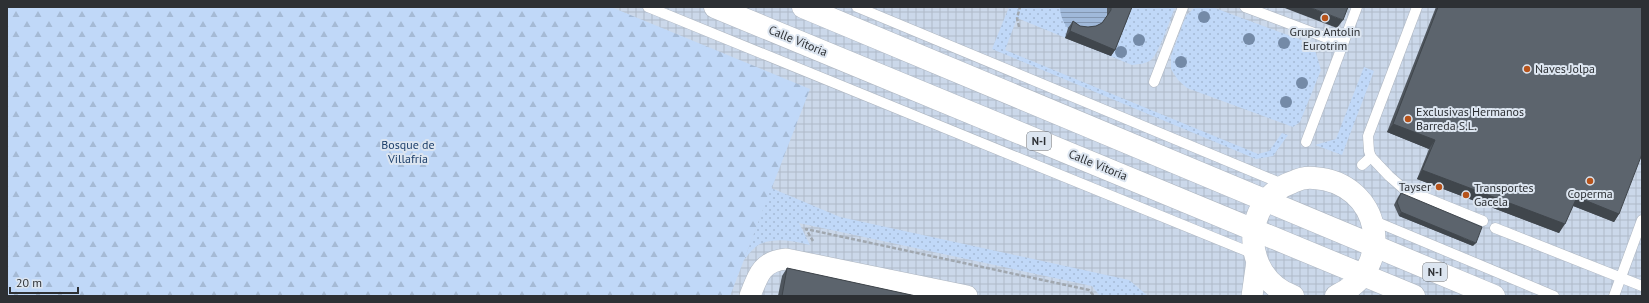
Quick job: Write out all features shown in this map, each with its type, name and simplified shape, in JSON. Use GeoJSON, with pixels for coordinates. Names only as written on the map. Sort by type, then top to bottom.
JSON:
{"type":"FeatureCollection","features":[{"type":"Feature","properties":{"kind":"highway","name":"Calle Vitoria"},"geometry":{"type":"LineString","coordinates":[[715,7],[1414,296]]}},
{"type":"Feature","properties":{"kind":"highway","name":"N-I"},"geometry":{"type":"LineString","coordinates":[[803,7],[1494,296]]}},
{"type":"Feature","properties":{"kind":"highway"},"geometry":{"type":"LineString","coordinates":[[1293,296],[1270,282],[1256,257],[1253,241],[1253,229],[1258,214],[1266,200],[1284,185],[1300,179],[1312,178],[1332,180],[1354,192],[1364,204],[1372,220],[1375,247],[1371,263],[1364,275],[1346,295]]}},
{"type":"Feature","properties":{"kind":"street"},"geometry":{"type":"LineString","coordinates":[[1252,296],[1256,257]]}},
{"type":"Feature","properties":{"kind":"street"},"geometry":{"type":"LineString","coordinates":[[750,296],[764,267],[774,260],[786,259],[967,296]]}},
{"type":"Feature","properties":{"kind":"lane"},"geometry":{"type":"LineString","coordinates":[[648,7],[1256,257]]}},
{"type":"Feature","properties":{"kind":"lane"},"geometry":{"type":"LineString","coordinates":[[857,7],[1284,185]]}},
{"type":"Feature","properties":{"kind":"lane"},"geometry":{"type":"LineString","coordinates":[[1154,82],[1183,7]]}},
{"type":"Feature","properties":{"kind":"lane"},"geometry":{"type":"LineString","coordinates":[[1245,7],[1343,44]]}},
{"type":"Feature","properties":{"kind":"lane"},"geometry":{"type":"LineString","coordinates":[[1306,142],[1357,7]]}},
{"type":"Feature","properties":{"kind":"lane"},"geometry":{"type":"LineString","coordinates":[[1417,7],[1368,136],[1369,151],[1372,157],[1389,176],[1404,189],[1483,221]]}},
{"type":"Feature","properties":{"kind":"lane"},"geometry":{"type":"LineString","coordinates":[[1362,165],[1372,157]]}},
{"type":"Feature","properties":{"kind":"lane"},"geometry":{"type":"LineString","coordinates":[[1372,220],[1554,296]]}},
{"type":"Feature","properties":{"kind":"lane"},"geometry":{"type":"LineString","coordinates":[[1614,296],[1642,220]]}},
{"type":"Feature","properties":{"kind":"lane"},"geometry":{"type":"LineString","coordinates":[[1495,228],[1642,286]]}},
{"type":"Feature","properties":{"kind":"path"},"geometry":{"type":"LineString","coordinates":[[1019,27],[1017,18],[1020,7]]}},
{"type":"Feature","properties":{"kind":"shaded area"},"geometry":{"type":"Polygon","coordinates":[[[7,7],[1642,7],[1642,296],[7,296],[7,7]]]}},
{"type":"Feature","properties":{"kind":"shaded area"},"geometry":{"type":"Polygon","coordinates":[[[1060,7],[1108,7],[1105,19],[1098,29],[1076,32],[1072,31],[1066,26],[1062,18],[1060,7]]]}},
{"type":"Feature","properties":{"kind":"green space","name":"Bosque de Villafría"},"geometry":{"type":"Polygon","coordinates":[[[7,7],[611,7],[810,89],[730,296],[7,296],[7,7]]]}},
{"type":"Feature","properties":{"kind":"green space"},"geometry":{"type":"Polygon","coordinates":[[[1009,7],[1175,7],[1158,50],[1151,60],[1144,63],[1132,65],[1017,18],[1005,50],[1258,154],[1269,151],[1282,133],[1288,135],[1273,156],[1256,159],[992,49],[1009,7]]]}},
{"type":"Feature","properties":{"kind":"green space"},"geometry":{"type":"Polygon","coordinates":[[[1195,7],[1212,7],[1301,40],[1315,50],[1321,70],[1300,122],[1293,127],[1187,88],[1178,80],[1171,69],[1171,56],[1186,16],[1195,7]]]}},
{"type":"Feature","properties":{"kind":"green space"},"geometry":{"type":"Polygon","coordinates":[[[1364,67],[1374,71],[1342,155],[1315,145],[1336,139],[1364,67]]]}},
{"type":"Feature","properties":{"kind":"green space"},"geometry":{"type":"Polygon","coordinates":[[[771,188],[840,217],[1129,280],[1148,296],[1100,296],[1092,286],[799,223],[810,245],[785,240],[766,242],[760,244],[751,251],[744,260],[771,188]]]}},
{"type":"Feature","properties":{"kind":"building"},"geometry":{"type":"Polygon","coordinates":[[[1111,7],[1132,7],[1115,50],[1070,31],[1073,21],[1080,26],[1088,27],[1096,26],[1102,23],[1111,10],[1111,7]]]}},
{"type":"Feature","properties":{"kind":"building"},"geometry":{"type":"Polygon","coordinates":[[[1309,7],[1348,7],[1343,20],[1309,7]]]}},
{"type":"Feature","properties":{"kind":"building","name":"Naves Jolpa"},"geometry":{"type":"Polygon","coordinates":[[[1438,7],[1642,7],[1642,154],[1619,214],[1577,197],[1565,224],[1422,170],[1435,140],[1393,124],[1438,7]]]}},
{"type":"Feature","properties":{"kind":"building"},"geometry":{"type":"Polygon","coordinates":[[[1401,193],[1482,227],[1476,243],[1401,212],[1397,202],[1401,193]]]}},
{"type":"Feature","properties":{"kind":"building"},"geometry":{"type":"Polygon","coordinates":[[[787,268],[916,296],[782,296],[787,268]]]}},
{"type":"Feature","properties":{"kind":"place","name":"Grupo Antolin Eurotrim"},"geometry":{"type":"Point","coordinates":[1325,18]}},
{"type":"Feature","properties":{"kind":"place","name":"Naves Jolpa"},"geometry":{"type":"Point","coordinates":[1527,69]}},
{"type":"Feature","properties":{"kind":"place","name":"Exclusivas Hermanos Barreda S.L."},"geometry":{"type":"Point","coordinates":[1408,119]}},
{"type":"Feature","properties":{"kind":"place","name":"Coperma"},"geometry":{"type":"Point","coordinates":[1590,181]}},
{"type":"Feature","properties":{"kind":"place","name":"Tayser"},"geometry":{"type":"Point","coordinates":[1439,187]}},
{"type":"Feature","properties":{"kind":"place","name":"Transportes Gacela"},"geometry":{"type":"Point","coordinates":[1466,195]}}]}
